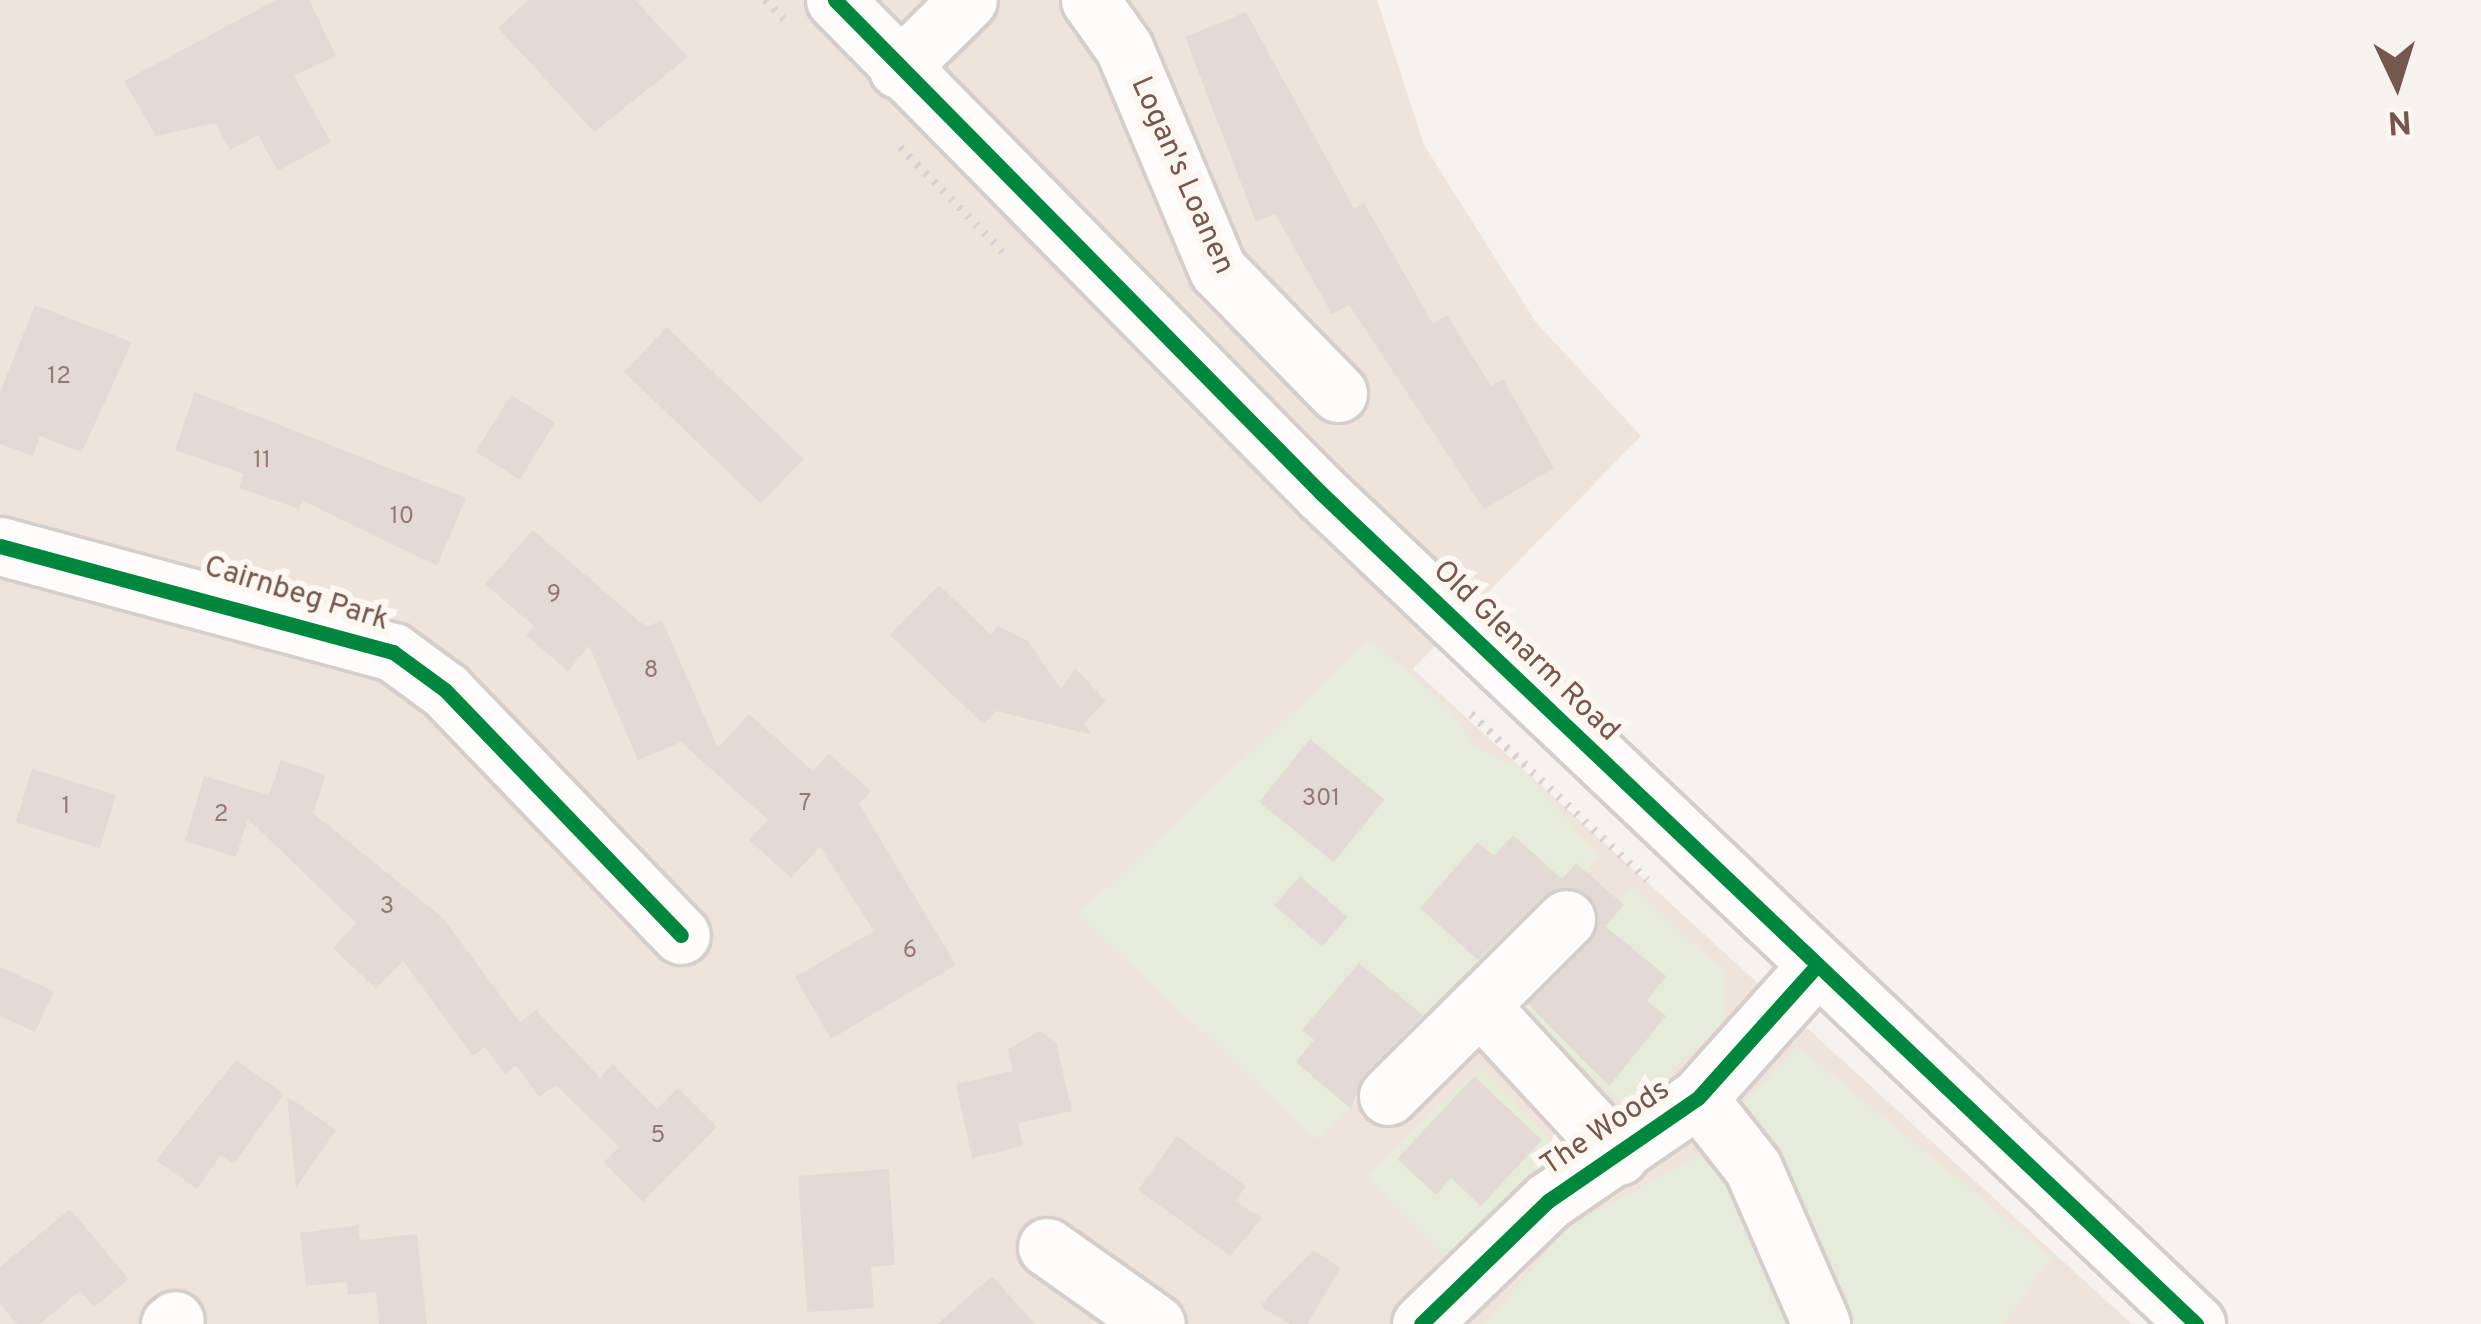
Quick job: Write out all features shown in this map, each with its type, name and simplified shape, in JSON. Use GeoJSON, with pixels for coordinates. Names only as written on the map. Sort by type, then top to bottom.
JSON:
{"type":"FeatureCollection","features":[{"type":"Feature","properties":{"kind":"street","name":"Old Glenarm Road"},"geometry":{"type":"LineString","coordinates":[[835,0],[898,69],[1812,971],[2196,1324]]}},
{"type":"Feature","properties":{"kind":"street"},"geometry":{"type":"LineString","coordinates":[[898,69],[968,0]]}},
{"type":"Feature","properties":{"kind":"street","name":"Logan's Loanen"},"geometry":{"type":"LineString","coordinates":[[1090,0],[1124,48],[1218,270],[1338,393]]}},
{"type":"Feature","properties":{"kind":"street","name":"Cairnbeg Park"},"geometry":{"type":"LineString","coordinates":[[0,546],[393,652],[445,690],[681,935]]}},
{"type":"Feature","properties":{"kind":"street"},"geometry":{"type":"LineString","coordinates":[[1388,1096],[1483,1009],[1566,919]]}},
{"type":"Feature","properties":{"kind":"street","name":"The Woods"},"geometry":{"type":"LineString","coordinates":[[1421,1324],[1523,1222],[1698,1099],[1812,971]]}},
{"type":"Feature","properties":{"kind":"street","name":"The Woods"},"geometry":{"type":"LineString","coordinates":[[1483,1009],[1618,1156]]}},
{"type":"Feature","properties":{"kind":"street"},"geometry":{"type":"LineString","coordinates":[[1698,1099],[1754,1168],[1821,1324]]}},
{"type":"Feature","properties":{"kind":"street"},"geometry":{"type":"LineString","coordinates":[[1047,1247],[1156,1324]]}},
{"type":"Feature","properties":{"kind":"shaded area"},"geometry":{"type":"Polygon","coordinates":[[[0,0],[1377,0],[1424,145],[1535,321],[1641,436],[1413,669],[2132,1324],[0,1324],[0,0]]]}},
{"type":"Feature","properties":{"kind":"green space"},"geometry":{"type":"Polygon","coordinates":[[[1370,640],[1446,705],[1475,747],[1523,770],[1599,857],[1318,1140],[1078,915],[1370,640]]]}},
{"type":"Feature","properties":{"kind":"green space"},"geometry":{"type":"Polygon","coordinates":[[[1633,887],[1725,974],[1725,1020],[1632,1111],[1516,1011],[1633,887]]]}},
{"type":"Feature","properties":{"kind":"green space"},"geometry":{"type":"Polygon","coordinates":[[[1797,1046],[2052,1257],[2003,1324],[1486,1324],[1568,1226],[1696,1158],[1797,1046]]]}},
{"type":"Feature","properties":{"kind":"green space"},"geometry":{"type":"Polygon","coordinates":[[[1480,1068],[1559,1150],[1446,1259],[1367,1177],[1480,1068]]]}},
{"type":"Feature","properties":{"kind":"building"},"geometry":{"type":"Polygon","coordinates":[[[276,0],[309,0],[336,56],[294,76],[331,142],[278,171],[258,135],[230,150],[215,123],[156,136],[124,81],[276,0]]]}},
{"type":"Feature","properties":{"kind":"building"},"geometry":{"type":"Polygon","coordinates":[[[528,0],[635,0],[688,57],[594,132],[498,28],[528,0]]]}},
{"type":"Feature","properties":{"kind":"building"},"geometry":{"type":"Polygon","coordinates":[[[1246,12],[1354,208],[1364,203],[1433,324],[1447,315],[1491,386],[1503,379],[1554,468],[1484,509],[1349,305],[1332,314],[1275,214],[1256,222],[1185,37],[1246,12]]]}},
{"type":"Feature","properties":{"kind":"building"},"geometry":{"type":"Polygon","coordinates":[[[35,305],[132,342],[82,452],[40,436],[33,456],[0,444],[0,392],[35,305]]]}},
{"type":"Feature","properties":{"kind":"building"},"geometry":{"type":"Polygon","coordinates":[[[667,327],[804,459],[761,504],[624,372],[667,327]]]}},
{"type":"Feature","properties":{"kind":"building"},"geometry":{"type":"Polygon","coordinates":[[[195,392],[466,498],[437,566],[302,500],[299,509],[239,488],[244,474],[175,450],[195,392]]]}},
{"type":"Feature","properties":{"kind":"building"},"geometry":{"type":"Polygon","coordinates":[[[511,395],[555,423],[520,479],[475,452],[511,395]]]}},
{"type":"Feature","properties":{"kind":"building"},"geometry":{"type":"Polygon","coordinates":[[[533,530],[646,627],[662,620],[718,748],[749,714],[813,771],[829,753],[871,791],[859,804],[956,965],[831,1039],[795,977],[874,931],[820,847],[791,878],[749,840],[768,820],[681,742],[638,760],[589,646],[568,671],[526,635],[534,626],[485,584],[533,530]]]}},
{"type":"Feature","properties":{"kind":"building"},"geometry":{"type":"Polygon","coordinates":[[[939,585],[990,634],[998,626],[1028,641],[1061,689],[1075,668],[1106,701],[1084,723],[1092,735],[996,711],[983,724],[890,635],[939,585]]]}},
{"type":"Feature","properties":{"kind":"building"},"geometry":{"type":"Polygon","coordinates":[[[1310,739],[1385,799],[1334,862],[1259,802],[1310,739]]]}},
{"type":"Feature","properties":{"kind":"building"},"geometry":{"type":"Polygon","coordinates":[[[281,760],[326,775],[313,813],[443,918],[520,1022],[536,1010],[600,1078],[613,1064],[657,1109],[678,1088],[717,1127],[643,1202],[604,1162],[619,1147],[556,1085],[539,1097],[516,1065],[505,1074],[485,1047],[473,1056],[403,961],[376,989],[333,948],[356,923],[248,819],[236,857],[185,841],[204,776],[269,795],[281,760]]]}},
{"type":"Feature","properties":{"kind":"building"},"geometry":{"type":"Polygon","coordinates":[[[32,769],[116,795],[100,848],[16,823],[32,769]]]}},
{"type":"Feature","properties":{"kind":"building"},"geometry":{"type":"Polygon","coordinates":[[[1513,835],[1562,879],[1576,863],[1624,905],[1605,926],[1666,976],[1647,1001],[1666,1016],[1609,1086],[1528,1004],[1597,929],[1588,895],[1544,895],[1478,960],[1420,908],[1478,842],[1494,856],[1513,835]]]}},
{"type":"Feature","properties":{"kind":"building"},"geometry":{"type":"Polygon","coordinates":[[[1300,876],[1348,917],[1322,947],[1274,905],[1300,876]]]}},
{"type":"Feature","properties":{"kind":"building"},"geometry":{"type":"Polygon","coordinates":[[[1359,963],[1423,1015],[1364,1074],[1351,1109],[1296,1062],[1314,1040],[1302,1030],[1359,963]]]}},
{"type":"Feature","properties":{"kind":"building"},"geometry":{"type":"Polygon","coordinates":[[[0,967],[54,991],[35,1032],[0,1016],[0,967]]]}},
{"type":"Feature","properties":{"kind":"building"},"geometry":{"type":"Polygon","coordinates":[[[1040,1031],[1056,1042],[1072,1111],[1018,1123],[1023,1146],[972,1158],[956,1084],[1013,1071],[1008,1049],[1040,1031]]]}},
{"type":"Feature","properties":{"kind":"building"},"geometry":{"type":"Polygon","coordinates":[[[236,1060],[284,1094],[234,1164],[221,1155],[197,1189],[156,1160],[236,1060]]]}},
{"type":"Feature","properties":{"kind":"building"},"geometry":{"type":"Polygon","coordinates":[[[1474,1076],[1542,1140],[1481,1206],[1451,1178],[1436,1195],[1397,1159],[1474,1076]]]}},
{"type":"Feature","properties":{"kind":"building"},"geometry":{"type":"Polygon","coordinates":[[[287,1096],[336,1130],[296,1188],[287,1096]]]}},
{"type":"Feature","properties":{"kind":"building"},"geometry":{"type":"Polygon","coordinates":[[[1177,1136],[1246,1186],[1235,1201],[1262,1218],[1230,1256],[1138,1190],[1177,1136]]]}},
{"type":"Feature","properties":{"kind":"building"},"geometry":{"type":"Polygon","coordinates":[[[889,1169],[895,1265],[871,1267],[874,1308],[807,1312],[798,1176],[889,1169]]]}},
{"type":"Feature","properties":{"kind":"building"},"geometry":{"type":"Polygon","coordinates":[[[70,1209],[129,1279],[94,1307],[80,1291],[40,1324],[17,1324],[0,1304],[0,1267],[70,1209]]]}},
{"type":"Feature","properties":{"kind":"building"},"geometry":{"type":"Polygon","coordinates":[[[358,1225],[360,1240],[417,1234],[427,1324],[379,1324],[376,1292],[348,1295],[346,1282],[306,1286],[300,1233],[358,1225]]]}},
{"type":"Feature","properties":{"kind":"building"},"geometry":{"type":"Polygon","coordinates":[[[1313,1250],[1341,1268],[1307,1324],[1290,1324],[1260,1306],[1313,1250]]]}},
{"type":"Feature","properties":{"kind":"building"},"geometry":{"type":"Polygon","coordinates":[[[992,1276],[1035,1324],[937,1324],[992,1276]]]}},
{"type":"Feature","properties":{"kind":"cycle path"},"geometry":{"type":"LineString","coordinates":[[835,0],[1321,493],[2196,1324]]}},
{"type":"Feature","properties":{"kind":"cycle path"},"geometry":{"type":"LineString","coordinates":[[0,546],[393,652],[445,690],[681,935]]}},
{"type":"Feature","properties":{"kind":"cycle path"},"geometry":{"type":"LineString","coordinates":[[1421,1324],[1548,1201],[1698,1098],[1812,971]]}}]}
